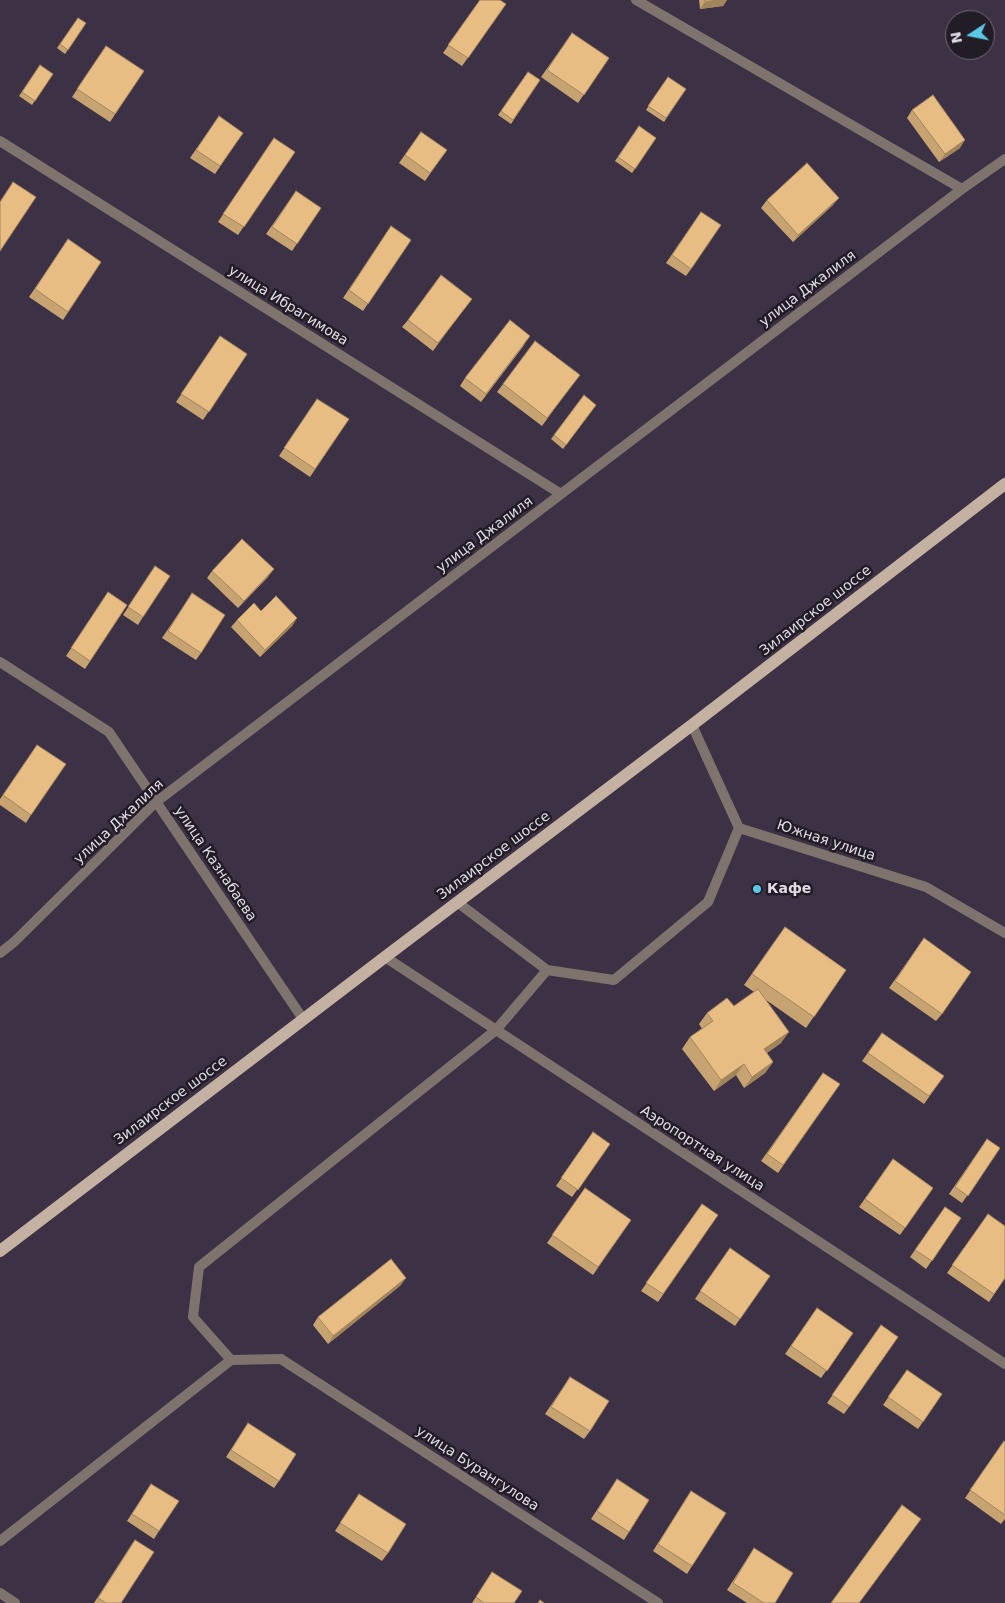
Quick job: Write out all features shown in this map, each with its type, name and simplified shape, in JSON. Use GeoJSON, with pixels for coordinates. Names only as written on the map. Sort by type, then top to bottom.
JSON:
{"type":"FeatureCollection","features":[{"type":"Feature","properties":{"kind":"main road","name":"Зилаирское шоссе"},"geometry":{"type":"LineString","coordinates":[[0,1251],[385,956],[692,725],[1005,484]]}},
{"type":"Feature","properties":{"kind":"street"},"geometry":{"type":"LineString","coordinates":[[636,0],[962,189]]}},
{"type":"Feature","properties":{"kind":"street","name":"улица Ибрагимова"},"geometry":{"type":"LineString","coordinates":[[0,141],[562,494]]}},
{"type":"Feature","properties":{"kind":"street","name":"улица Джалиля"},"geometry":{"type":"LineString","coordinates":[[0,952],[14,942],[156,802],[962,189],[1005,159]]}},
{"type":"Feature","properties":{"kind":"street","name":"улица Казнабаева"},"geometry":{"type":"LineString","coordinates":[[0,662],[109,732],[303,1019]]}},
{"type":"Feature","properties":{"kind":"street"},"geometry":{"type":"LineString","coordinates":[[457,902],[547,970],[614,980],[708,902],[739,828],[692,725]]}},
{"type":"Feature","properties":{"kind":"street","name":"Южная улица"},"geometry":{"type":"LineString","coordinates":[[739,828],[926,887],[1005,933]]}},
{"type":"Feature","properties":{"kind":"street","name":"Аэропортная улица"},"geometry":{"type":"LineString","coordinates":[[385,956],[1005,1364]]}},
{"type":"Feature","properties":{"kind":"street"},"geometry":{"type":"LineString","coordinates":[[0,1541],[231,1360],[193,1317],[198,1268],[496,1030],[547,970]]}},
{"type":"Feature","properties":{"kind":"street","name":"улица Бурангулова"},"geometry":{"type":"LineString","coordinates":[[231,1360],[281,1359],[658,1603]]}},
{"type":"Feature","properties":{"kind":"street"},"geometry":{"type":"LineString","coordinates":[[0,1593],[15,1603]]}},
{"type":"Feature","properties":{"kind":"building"},"geometry":{"type":"Polygon","coordinates":[[[480,0],[500,0],[506,4],[468,58],[448,45],[480,0]]]}},
{"type":"Feature","properties":{"kind":"building"},"geometry":{"type":"Polygon","coordinates":[[[78,18],[86,23],[68,50],[60,44],[78,18]]]}},
{"type":"Feature","properties":{"kind":"building"},"geometry":{"type":"Polygon","coordinates":[[[572,33],[609,58],[584,95],[547,70],[572,33]]]}},
{"type":"Feature","properties":{"kind":"building"},"geometry":{"type":"Polygon","coordinates":[[[106,46],[144,71],[115,114],[77,89],[106,46]]]}},
{"type":"Feature","properties":{"kind":"building"},"geometry":{"type":"Polygon","coordinates":[[[40,65],[53,74],[35,101],[22,92],[40,65]]]}},
{"type":"Feature","properties":{"kind":"building"},"geometry":{"type":"Polygon","coordinates":[[[528,72],[540,80],[513,120],[501,111],[528,72]]]}},
{"type":"Feature","properties":{"kind":"building"},"geometry":{"type":"Polygon","coordinates":[[[668,77],[686,89],[666,118],[648,106],[668,77]]]}},
{"type":"Feature","properties":{"kind":"building"},"geometry":{"type":"Polygon","coordinates":[[[933,95],[965,140],[945,154],[912,110],[933,95]]]}},
{"type":"Feature","properties":{"kind":"building"},"geometry":{"type":"Polygon","coordinates":[[[219,116],[243,133],[220,166],[196,150],[219,116]]]}},
{"type":"Feature","properties":{"kind":"building"},"geometry":{"type":"Polygon","coordinates":[[[639,126],[656,138],[635,169],[618,157],[639,126]]]}},
{"type":"Feature","properties":{"kind":"building"},"geometry":{"type":"Polygon","coordinates":[[[421,132],[447,150],[430,173],[405,155],[421,132]]]}},
{"type":"Feature","properties":{"kind":"building"},"geometry":{"type":"Polygon","coordinates":[[[274,138],[295,152],[244,227],[223,214],[274,138]]]}},
{"type":"Feature","properties":{"kind":"building"},"geometry":{"type":"Polygon","coordinates":[[[807,163],[839,198],[798,235],[767,200],[807,163]]]}},
{"type":"Feature","properties":{"kind":"building"},"geometry":{"type":"Polygon","coordinates":[[[13,182],[36,197],[0,251],[0,202],[13,182]]]}},
{"type":"Feature","properties":{"kind":"building"},"geometry":{"type":"Polygon","coordinates":[[[296,191],[321,208],[297,244],[272,227],[296,191]]]}},
{"type":"Feature","properties":{"kind":"building"},"geometry":{"type":"Polygon","coordinates":[[[701,212],[721,225],[691,269],[672,255],[701,212]]]}},
{"type":"Feature","properties":{"kind":"building"},"geometry":{"type":"Polygon","coordinates":[[[391,226],[411,240],[368,304],[349,290],[391,226]]]}},
{"type":"Feature","properties":{"kind":"building"},"geometry":{"type":"Polygon","coordinates":[[[68,239],[101,262],[68,312],[35,289],[68,239]]]}},
{"type":"Feature","properties":{"kind":"building"},"geometry":{"type":"Polygon","coordinates":[[[441,275],[472,299],[438,343],[408,320],[441,275]]]}},
{"type":"Feature","properties":{"kind":"building"},"geometry":{"type":"Polygon","coordinates":[[[510,320],[530,336],[486,394],[465,378],[510,320]]]}},
{"type":"Feature","properties":{"kind":"building"},"geometry":{"type":"Polygon","coordinates":[[[220,336],[247,354],[209,412],[181,394],[220,336]]]}},
{"type":"Feature","properties":{"kind":"building"},"geometry":{"type":"Polygon","coordinates":[[[535,341],[580,375],[547,418],[503,384],[535,341]]]}},
{"type":"Feature","properties":{"kind":"building"},"geometry":{"type":"Polygon","coordinates":[[[584,395],[596,405],[566,445],[554,435],[584,395]]]}},
{"type":"Feature","properties":{"kind":"building"},"geometry":{"type":"Polygon","coordinates":[[[317,399],[349,419],[315,469],[284,448],[317,399]]]}},
{"type":"Feature","properties":{"kind":"building"},"geometry":{"type":"Polygon","coordinates":[[[242,539],[274,569],[244,601],[212,571],[242,539]]]}},
{"type":"Feature","properties":{"kind":"building"},"geometry":{"type":"Polygon","coordinates":[[[155,566],[170,576],[143,617],[128,607],[155,566]]]}},
{"type":"Feature","properties":{"kind":"building"},"geometry":{"type":"Polygon","coordinates":[[[108,592],[127,605],[90,661],[71,648],[108,592]]]}},
{"type":"Feature","properties":{"kind":"building"},"geometry":{"type":"Polygon","coordinates":[[[192,593],[225,615],[201,653],[168,631],[192,593]]]}},
{"type":"Feature","properties":{"kind":"building"},"geometry":{"type":"Polygon","coordinates":[[[276,596],[297,618],[265,650],[237,620],[254,603],[261,611],[276,596]]]}},
{"type":"Feature","properties":{"kind":"building"},"geometry":{"type":"Polygon","coordinates":[[[37,745],[66,764],[31,815],[3,795],[37,745]]]}},
{"type":"Feature","properties":{"kind":"building"},"geometry":{"type":"Polygon","coordinates":[[[785,927],[846,970],[814,1017],[752,974],[785,927]]]}},
{"type":"Feature","properties":{"kind":"building"},"geometry":{"type":"Polygon","coordinates":[[[924,938],[971,972],[942,1014],[895,981],[924,938]]]}},
{"type":"Feature","properties":{"kind":"building"},"geometry":{"type":"Polygon","coordinates":[[[758,989],[789,1032],[764,1049],[773,1062],[752,1077],[744,1064],[721,1080],[690,1037],[713,1021],[707,1013],[727,998],[734,1006],[758,989]]]}},
{"type":"Feature","properties":{"kind":"building"},"geometry":{"type":"Polygon","coordinates":[[[882,1033],[944,1076],[929,1096],[868,1053],[882,1033]]]}},
{"type":"Feature","properties":{"kind":"building"},"geometry":{"type":"Polygon","coordinates":[[[823,1073],[840,1084],[783,1165],[767,1154],[823,1073]]]}},
{"type":"Feature","properties":{"kind":"building"},"geometry":{"type":"Polygon","coordinates":[[[593,1132],[610,1144],[578,1190],[561,1178],[593,1132]]]}},
{"type":"Feature","properties":{"kind":"building"},"geometry":{"type":"Polygon","coordinates":[[[987,1139],[1000,1148],[968,1196],[955,1187],[987,1139]]]}},
{"type":"Feature","properties":{"kind":"building"},"geometry":{"type":"Polygon","coordinates":[[[893,1159],[933,1188],[905,1228],[865,1199],[893,1159]]]}},
{"type":"Feature","properties":{"kind":"building"},"geometry":{"type":"Polygon","coordinates":[[[585,1188],[631,1220],[598,1267],[552,1235],[585,1188]]]}},
{"type":"Feature","properties":{"kind":"building"},"geometry":{"type":"Polygon","coordinates":[[[702,1204],[718,1215],[663,1294],[646,1283],[702,1204]]]}},
{"type":"Feature","properties":{"kind":"building"},"geometry":{"type":"Polygon","coordinates":[[[945,1207],[961,1218],[932,1261],[915,1250],[945,1207]]]}},
{"type":"Feature","properties":{"kind":"building"},"geometry":{"type":"Polygon","coordinates":[[[988,1214],[1005,1226],[1005,1278],[994,1294],[952,1265],[988,1214]]]}},
{"type":"Feature","properties":{"kind":"building"},"geometry":{"type":"Polygon","coordinates":[[[730,1248],[770,1276],[740,1319],[700,1291],[730,1248]]]}},
{"type":"Feature","properties":{"kind":"building"},"geometry":{"type":"Polygon","coordinates":[[[391,1259],[406,1278],[333,1336],[318,1317],[391,1259]]]}},
{"type":"Feature","properties":{"kind":"building"},"geometry":{"type":"Polygon","coordinates":[[[817,1308],[853,1333],[827,1371],[791,1346],[817,1308]]]}},
{"type":"Feature","properties":{"kind":"building"},"geometry":{"type":"Polygon","coordinates":[[[881,1325],[898,1337],[849,1407],[832,1395],[881,1325]]]}},
{"type":"Feature","properties":{"kind":"building"},"geometry":{"type":"Polygon","coordinates":[[[907,1370],[942,1394],[923,1422],[888,1397],[907,1370]]]}},
{"type":"Feature","properties":{"kind":"building"},"geometry":{"type":"Polygon","coordinates":[[[570,1377],[609,1401],[590,1431],[551,1407],[570,1377]]]}},
{"type":"Feature","properties":{"kind":"building"},"geometry":{"type":"Polygon","coordinates":[[[248,1423],[296,1454],[279,1481],[231,1450],[248,1423]]]}},
{"type":"Feature","properties":{"kind":"building"},"geometry":{"type":"Polygon","coordinates":[[[1005,1442],[1005,1515],[970,1490],[1005,1442]]]}},
{"type":"Feature","properties":{"kind":"building"},"geometry":{"type":"Polygon","coordinates":[[[617,1479],[649,1500],[629,1532],[597,1511],[617,1479]]]}},
{"type":"Feature","properties":{"kind":"building"},"geometry":{"type":"Polygon","coordinates":[[[151,1484],[179,1501],[159,1531],[132,1514],[151,1484]]]}},
{"type":"Feature","properties":{"kind":"building"},"geometry":{"type":"Polygon","coordinates":[[[691,1491],[726,1513],[692,1566],[658,1544],[691,1491]]]}},
{"type":"Feature","properties":{"kind":"building"},"geometry":{"type":"Polygon","coordinates":[[[359,1494],[406,1524],[388,1553],[340,1523],[359,1494]]]}},
{"type":"Feature","properties":{"kind":"building"},"geometry":{"type":"Polygon","coordinates":[[[902,1505],[921,1519],[859,1603],[831,1603],[902,1505]]]}},
{"type":"Feature","properties":{"kind":"building"},"geometry":{"type":"Polygon","coordinates":[[[135,1540],[154,1552],[121,1603],[106,1603],[98,1598],[135,1540]]]}},
{"type":"Feature","properties":{"kind":"building"},"geometry":{"type":"Polygon","coordinates":[[[754,1548],[793,1573],[775,1603],[764,1603],[733,1583],[754,1548]]]}},
{"type":"Feature","properties":{"kind":"building"},"geometry":{"type":"Polygon","coordinates":[[[492,1572],[522,1591],[514,1603],[484,1603],[476,1597],[492,1572]]]}},
{"type":"Feature","properties":{"kind":"place","name":"Кафе"},"geometry":{"type":"Point","coordinates":[757,889]}}]}
